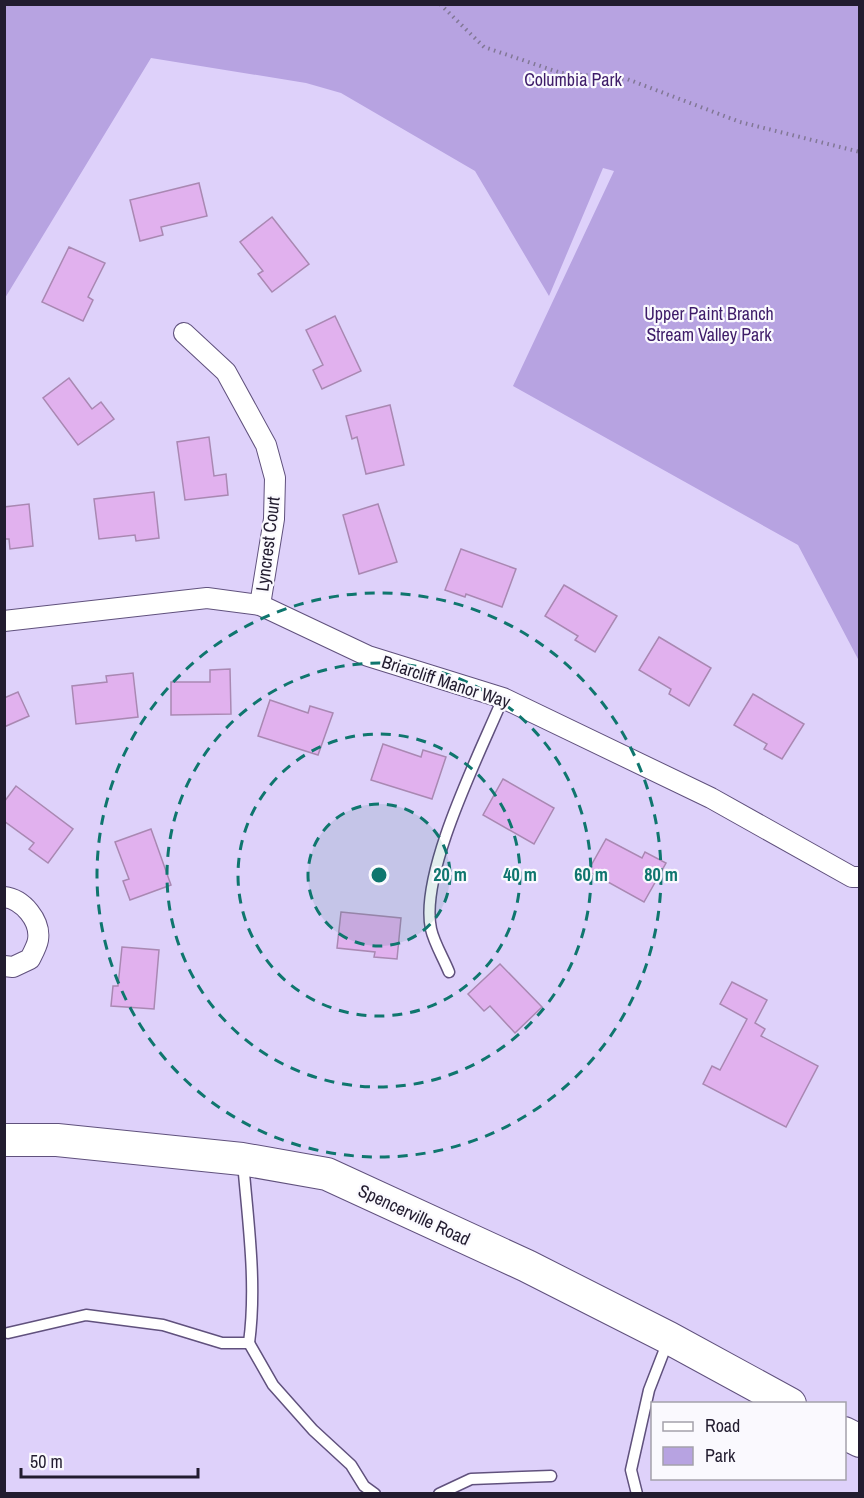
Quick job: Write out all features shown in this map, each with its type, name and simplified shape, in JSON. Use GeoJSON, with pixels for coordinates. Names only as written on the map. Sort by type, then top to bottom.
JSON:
{"type":"FeatureCollection","features":[{"type":"Feature","properties":{"kind":"main road","name":"Spencerville Road"},"geometry":{"type":"LineString","coordinates":[[4,1140],[57,1140],[242,1159],[327,1174],[527,1266],[669,1338],[786,1402]]}},
{"type":"Feature","properties":{"kind":"main road"},"geometry":{"type":"LineString","coordinates":[[846,1434],[860,1441]]}},
{"type":"Feature","properties":{"kind":"street","name":"Lyncrest Court"},"geometry":{"type":"LineString","coordinates":[[184,333],[226,372],[266,445],[275,478],[274,519],[260,605]]}},
{"type":"Feature","properties":{"kind":"street","name":"Briarcliff Manor Way"},"geometry":{"type":"LineString","coordinates":[[4,621],[207,598],[260,605],[368,656],[503,698],[711,798],[852,877],[860,877]]}},
{"type":"Feature","properties":{"kind":"street"},"geometry":{"type":"LineString","coordinates":[[4,897],[22,905],[35,921],[38,940],[30,959],[13,967],[4,966]]}},
{"type":"Feature","properties":{"kind":"lane"},"geometry":{"type":"LineString","coordinates":[[450,972],[431,930],[430,884],[458,804],[503,698]]}},
{"type":"Feature","properties":{"kind":"lane"},"geometry":{"type":"LineString","coordinates":[[242,1159],[250,1239],[252,1319],[249,1343],[273,1385],[313,1430],[351,1465],[364,1486],[375,1494]]}},
{"type":"Feature","properties":{"kind":"lane"},"geometry":{"type":"LineString","coordinates":[[8,1334],[87,1315],[163,1325],[222,1343],[249,1343]]}},
{"type":"Feature","properties":{"kind":"lane"},"geometry":{"type":"LineString","coordinates":[[637,1494],[631,1470],[649,1390],[669,1338]]}},
{"type":"Feature","properties":{"kind":"lane"},"geometry":{"type":"LineString","coordinates":[[439,1494],[471,1479],[551,1476]]}},
{"type":"Feature","properties":{"kind":"path"},"geometry":{"type":"LineString","coordinates":[[440,4],[484,47],[561,73],[627,80],[740,122],[860,152]]}},
{"type":"Feature","properties":{"kind":"green space"},"geometry":{"type":"Polygon","coordinates":[[[5,4],[859,5],[858,659],[798,545],[513,386],[614,171],[603,168],[549,296],[475,171],[341,93],[306,83],[151,58],[5,298],[5,4]]]}},
{"type":"Feature","properties":{"kind":"building"},"geometry":{"type":"Polygon","coordinates":[[[199,183],[207,216],[161,227],[163,235],[140,241],[130,200],[199,183]]]}},
{"type":"Feature","properties":{"kind":"building"},"geometry":{"type":"Polygon","coordinates":[[[272,217],[309,264],[272,292],[258,274],[263,271],[240,242],[272,217]]]}},
{"type":"Feature","properties":{"kind":"building"},"geometry":{"type":"Polygon","coordinates":[[[69,247],[105,263],[88,297],[93,300],[83,321],[42,302],[69,247]]]}},
{"type":"Feature","properties":{"kind":"building"},"geometry":{"type":"Polygon","coordinates":[[[335,316],[361,371],[322,389],[313,370],[323,365],[306,330],[335,316]]]}},
{"type":"Feature","properties":{"kind":"building"},"geometry":{"type":"Polygon","coordinates":[[[69,378],[92,409],[101,402],[114,419],[78,445],[43,398],[69,378]]]}},
{"type":"Feature","properties":{"kind":"building"},"geometry":{"type":"Polygon","coordinates":[[[390,405],[404,465],[366,474],[357,437],[352,439],[346,416],[390,405]]]}},
{"type":"Feature","properties":{"kind":"building"},"geometry":{"type":"Polygon","coordinates":[[[209,437],[214,476],[226,474],[228,495],[185,500],[177,442],[209,437]]]}},
{"type":"Feature","properties":{"kind":"building"},"geometry":{"type":"Polygon","coordinates":[[[154,492],[159,538],[136,541],[135,535],[99,539],[94,499],[154,492]]]}},
{"type":"Feature","properties":{"kind":"building"},"geometry":{"type":"Polygon","coordinates":[[[29,504],[33,546],[10,549],[9,539],[4,539],[4,507],[29,504]]]}},
{"type":"Feature","properties":{"kind":"building"},"geometry":{"type":"Polygon","coordinates":[[[378,504],[397,562],[359,574],[343,515],[378,504]]]}},
{"type":"Feature","properties":{"kind":"building"},"geometry":{"type":"Polygon","coordinates":[[[461,549],[516,569],[502,607],[466,594],[465,597],[445,590],[461,549]]]}},
{"type":"Feature","properties":{"kind":"building"},"geometry":{"type":"Polygon","coordinates":[[[564,585],[617,616],[595,652],[575,640],[578,636],[545,616],[564,585]]]}},
{"type":"Feature","properties":{"kind":"building"},"geometry":{"type":"Polygon","coordinates":[[[659,637],[711,668],[689,706],[669,694],[671,689],[639,670],[659,637]]]}},
{"type":"Feature","properties":{"kind":"building"},"geometry":{"type":"Polygon","coordinates":[[[230,669],[231,714],[171,715],[171,682],[210,682],[210,670],[230,669]]]}},
{"type":"Feature","properties":{"kind":"building"},"geometry":{"type":"Polygon","coordinates":[[[133,673],[138,717],[76,724],[72,686],[107,682],[106,676],[133,673]]]}},
{"type":"Feature","properties":{"kind":"building"},"geometry":{"type":"Polygon","coordinates":[[[18,692],[29,716],[4,727],[4,698],[18,692]]]}},
{"type":"Feature","properties":{"kind":"building"},"geometry":{"type":"Polygon","coordinates":[[[753,694],[804,724],[782,759],[764,749],[767,744],[734,725],[753,694]]]}},
{"type":"Feature","properties":{"kind":"building"},"geometry":{"type":"Polygon","coordinates":[[[270,700],[308,713],[310,706],[333,713],[318,755],[258,736],[270,700]]]}},
{"type":"Feature","properties":{"kind":"building"},"geometry":{"type":"Polygon","coordinates":[[[383,744],[421,757],[423,750],[446,757],[432,799],[371,780],[383,744]]]}},
{"type":"Feature","properties":{"kind":"building"},"geometry":{"type":"Polygon","coordinates":[[[503,779],[554,808],[534,844],[483,815],[503,779]]]}},
{"type":"Feature","properties":{"kind":"building"},"geometry":{"type":"Polygon","coordinates":[[[16,786],[73,829],[48,863],[29,849],[34,843],[4,821],[4,802],[16,786]]]}},
{"type":"Feature","properties":{"kind":"building"},"geometry":{"type":"Polygon","coordinates":[[[151,829],[171,885],[130,900],[123,881],[129,879],[115,842],[151,829]]]}},
{"type":"Feature","properties":{"kind":"building"},"geometry":{"type":"Polygon","coordinates":[[[606,839],[642,858],[645,852],[666,863],[644,902],[588,871],[606,839]]]}},
{"type":"Feature","properties":{"kind":"building"},"geometry":{"type":"Polygon","coordinates":[[[341,912],[401,918],[397,959],[374,957],[375,952],[337,948],[341,912]]]}},
{"type":"Feature","properties":{"kind":"building"},"geometry":{"type":"Polygon","coordinates":[[[122,947],[159,950],[154,1009],[111,1006],[113,986],[118,986],[122,947]]]}},
{"type":"Feature","properties":{"kind":"building"},"geometry":{"type":"Polygon","coordinates":[[[500,964],[542,1007],[515,1033],[490,1006],[484,1011],[468,994],[500,964]]]}},
{"type":"Feature","properties":{"kind":"building"},"geometry":{"type":"Polygon","coordinates":[[[732,982],[767,1000],[755,1023],[765,1029],[761,1036],[818,1066],[786,1127],[703,1084],[712,1066],[720,1070],[747,1019],[720,1004],[732,982]]]}},
{"type":"Feature","properties":{"kind":"park label","name":"Columbia Park"},"geometry":{"type":"Point","coordinates":[573,80]}},
{"type":"Feature","properties":{"kind":"park label","name":"Upper Paint Branch Stream Valley Park"},"geometry":{"type":"Point","coordinates":[709,324]}}]}
